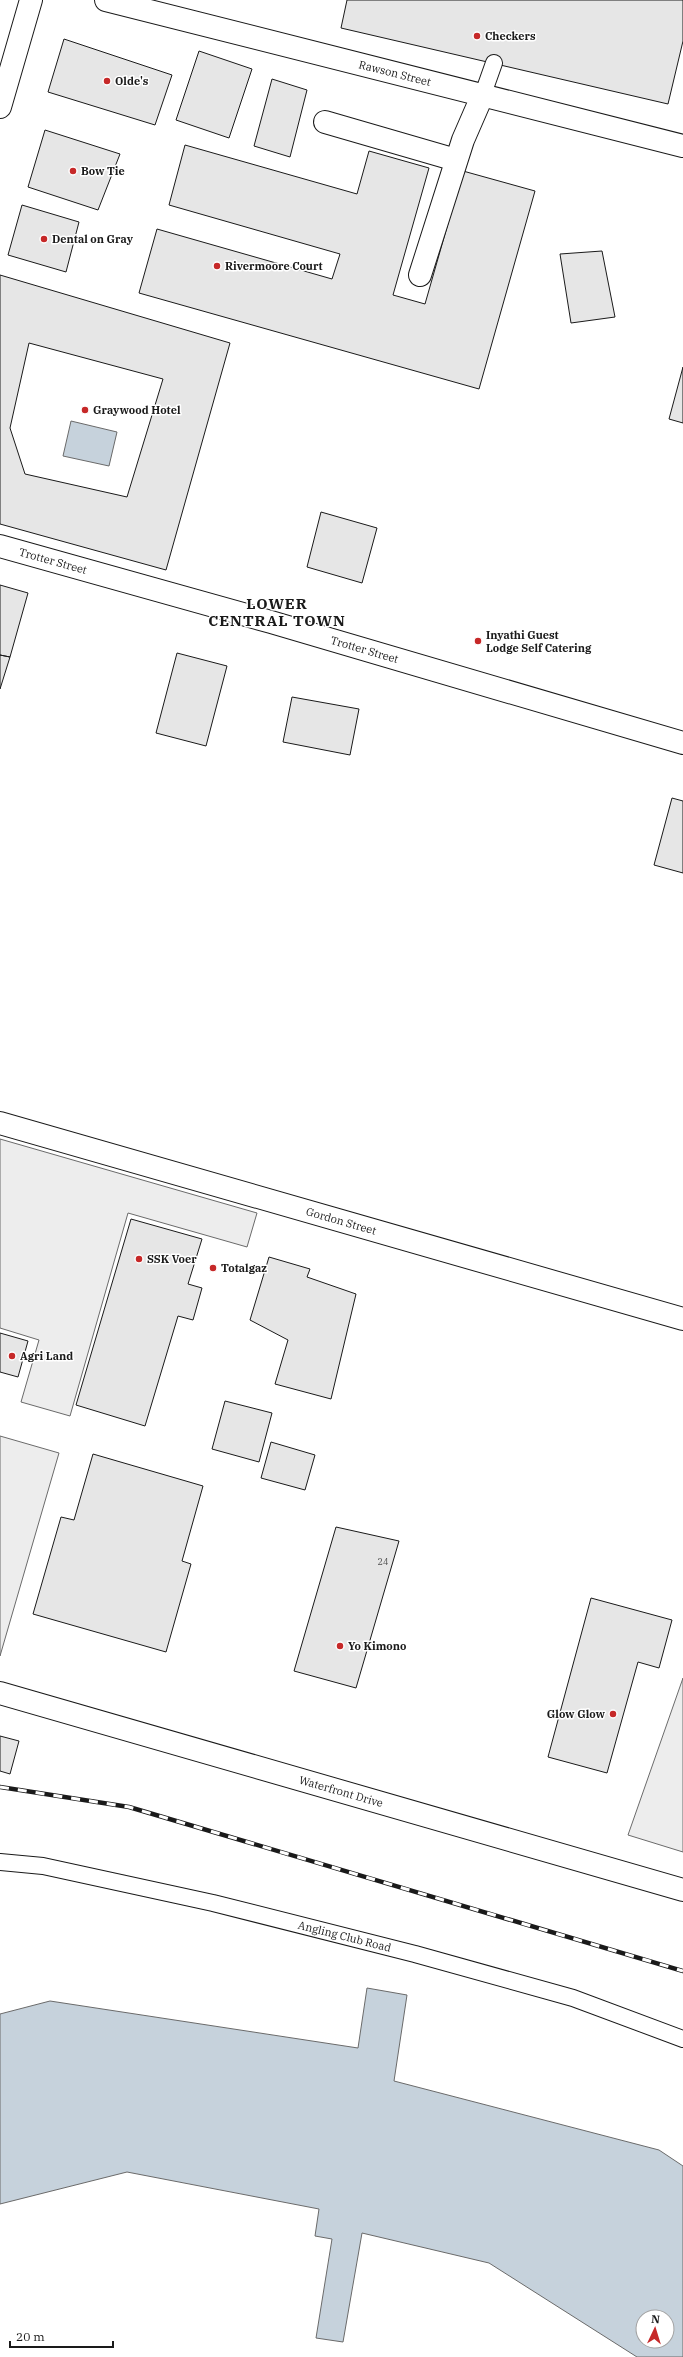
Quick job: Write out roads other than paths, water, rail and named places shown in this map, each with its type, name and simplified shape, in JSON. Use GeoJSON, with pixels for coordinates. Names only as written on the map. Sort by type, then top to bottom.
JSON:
{"type":"FeatureCollection","features":[{"type":"Feature","properties":{"kind":"street"},"geometry":{"type":"LineString","coordinates":[[0,107],[31,0]]}},
{"type":"Feature","properties":{"kind":"street","name":"Rawson Street"},"geometry":{"type":"LineString","coordinates":[[106,0],[483,94],[683,146]]}},
{"type":"Feature","properties":{"kind":"street"},"geometry":{"type":"LineString","coordinates":[[420,275],[456,160],[483,94]]}},
{"type":"Feature","properties":{"kind":"street"},"geometry":{"type":"LineString","coordinates":[[325,122],[456,160]]}},
{"type":"Feature","properties":{"kind":"street","name":"Trotter Street"},"geometry":{"type":"LineString","coordinates":[[0,546],[271,622],[683,743]]}},
{"type":"Feature","properties":{"kind":"street","name":"Gordon Street"},"geometry":{"type":"LineString","coordinates":[[0,1123],[683,1319]]}},
{"type":"Feature","properties":{"kind":"street","name":"Waterfront Drive"},"geometry":{"type":"LineString","coordinates":[[0,1693],[683,1890]]}},
{"type":"Feature","properties":{"kind":"lane"},"geometry":{"type":"LineString","coordinates":[[483,94],[494,64]]}},
{"type":"Feature","properties":{"kind":"lane","name":"Angling Club Road"},"geometry":{"type":"LineString","coordinates":[[0,1862],[43,1866],[213,1903],[415,1954],[573,1998],[683,2039]]}},
{"type":"Feature","properties":{"kind":"railway"},"geometry":{"type":"LineString","coordinates":[[0,1787],[129,1807],[683,1971]]}},
{"type":"Feature","properties":{"kind":"place","name":"Checkers"},"geometry":{"type":"Point","coordinates":[477,36]}},
{"type":"Feature","properties":{"kind":"place","name":"Olde's"},"geometry":{"type":"Point","coordinates":[107,81]}},
{"type":"Feature","properties":{"kind":"place","name":"Bow Tie"},"geometry":{"type":"Point","coordinates":[73,171]}},
{"type":"Feature","properties":{"kind":"place","name":"Dental on Gray"},"geometry":{"type":"Point","coordinates":[44,239]}},
{"type":"Feature","properties":{"kind":"place","name":"Rivermoore Court"},"geometry":{"type":"Point","coordinates":[217,266]}},
{"type":"Feature","properties":{"kind":"place","name":"Graywood Hotel"},"geometry":{"type":"Point","coordinates":[85,410]}},
{"type":"Feature","properties":{"kind":"place","name":"Inyathi Guest Lodge Self Catering"},"geometry":{"type":"Point","coordinates":[478,641]}},
{"type":"Feature","properties":{"kind":"place","name":"SSK Voer"},"geometry":{"type":"Point","coordinates":[139,1259]}},
{"type":"Feature","properties":{"kind":"place","name":"Totalgaz"},"geometry":{"type":"Point","coordinates":[213,1268]}},
{"type":"Feature","properties":{"kind":"place","name":"Agri Land"},"geometry":{"type":"Point","coordinates":[12,1356]}},
{"type":"Feature","properties":{"kind":"place","name":"Yo Kimono"},"geometry":{"type":"Point","coordinates":[340,1646]}},
{"type":"Feature","properties":{"kind":"place","name":"Glow Glow"},"geometry":{"type":"Point","coordinates":[613,1714]}},
{"type":"Feature","properties":{"kind":"district","name":"LOWER CENTRAL TOWN"},"geometry":{"type":"Point","coordinates":[277,612]}}]}
